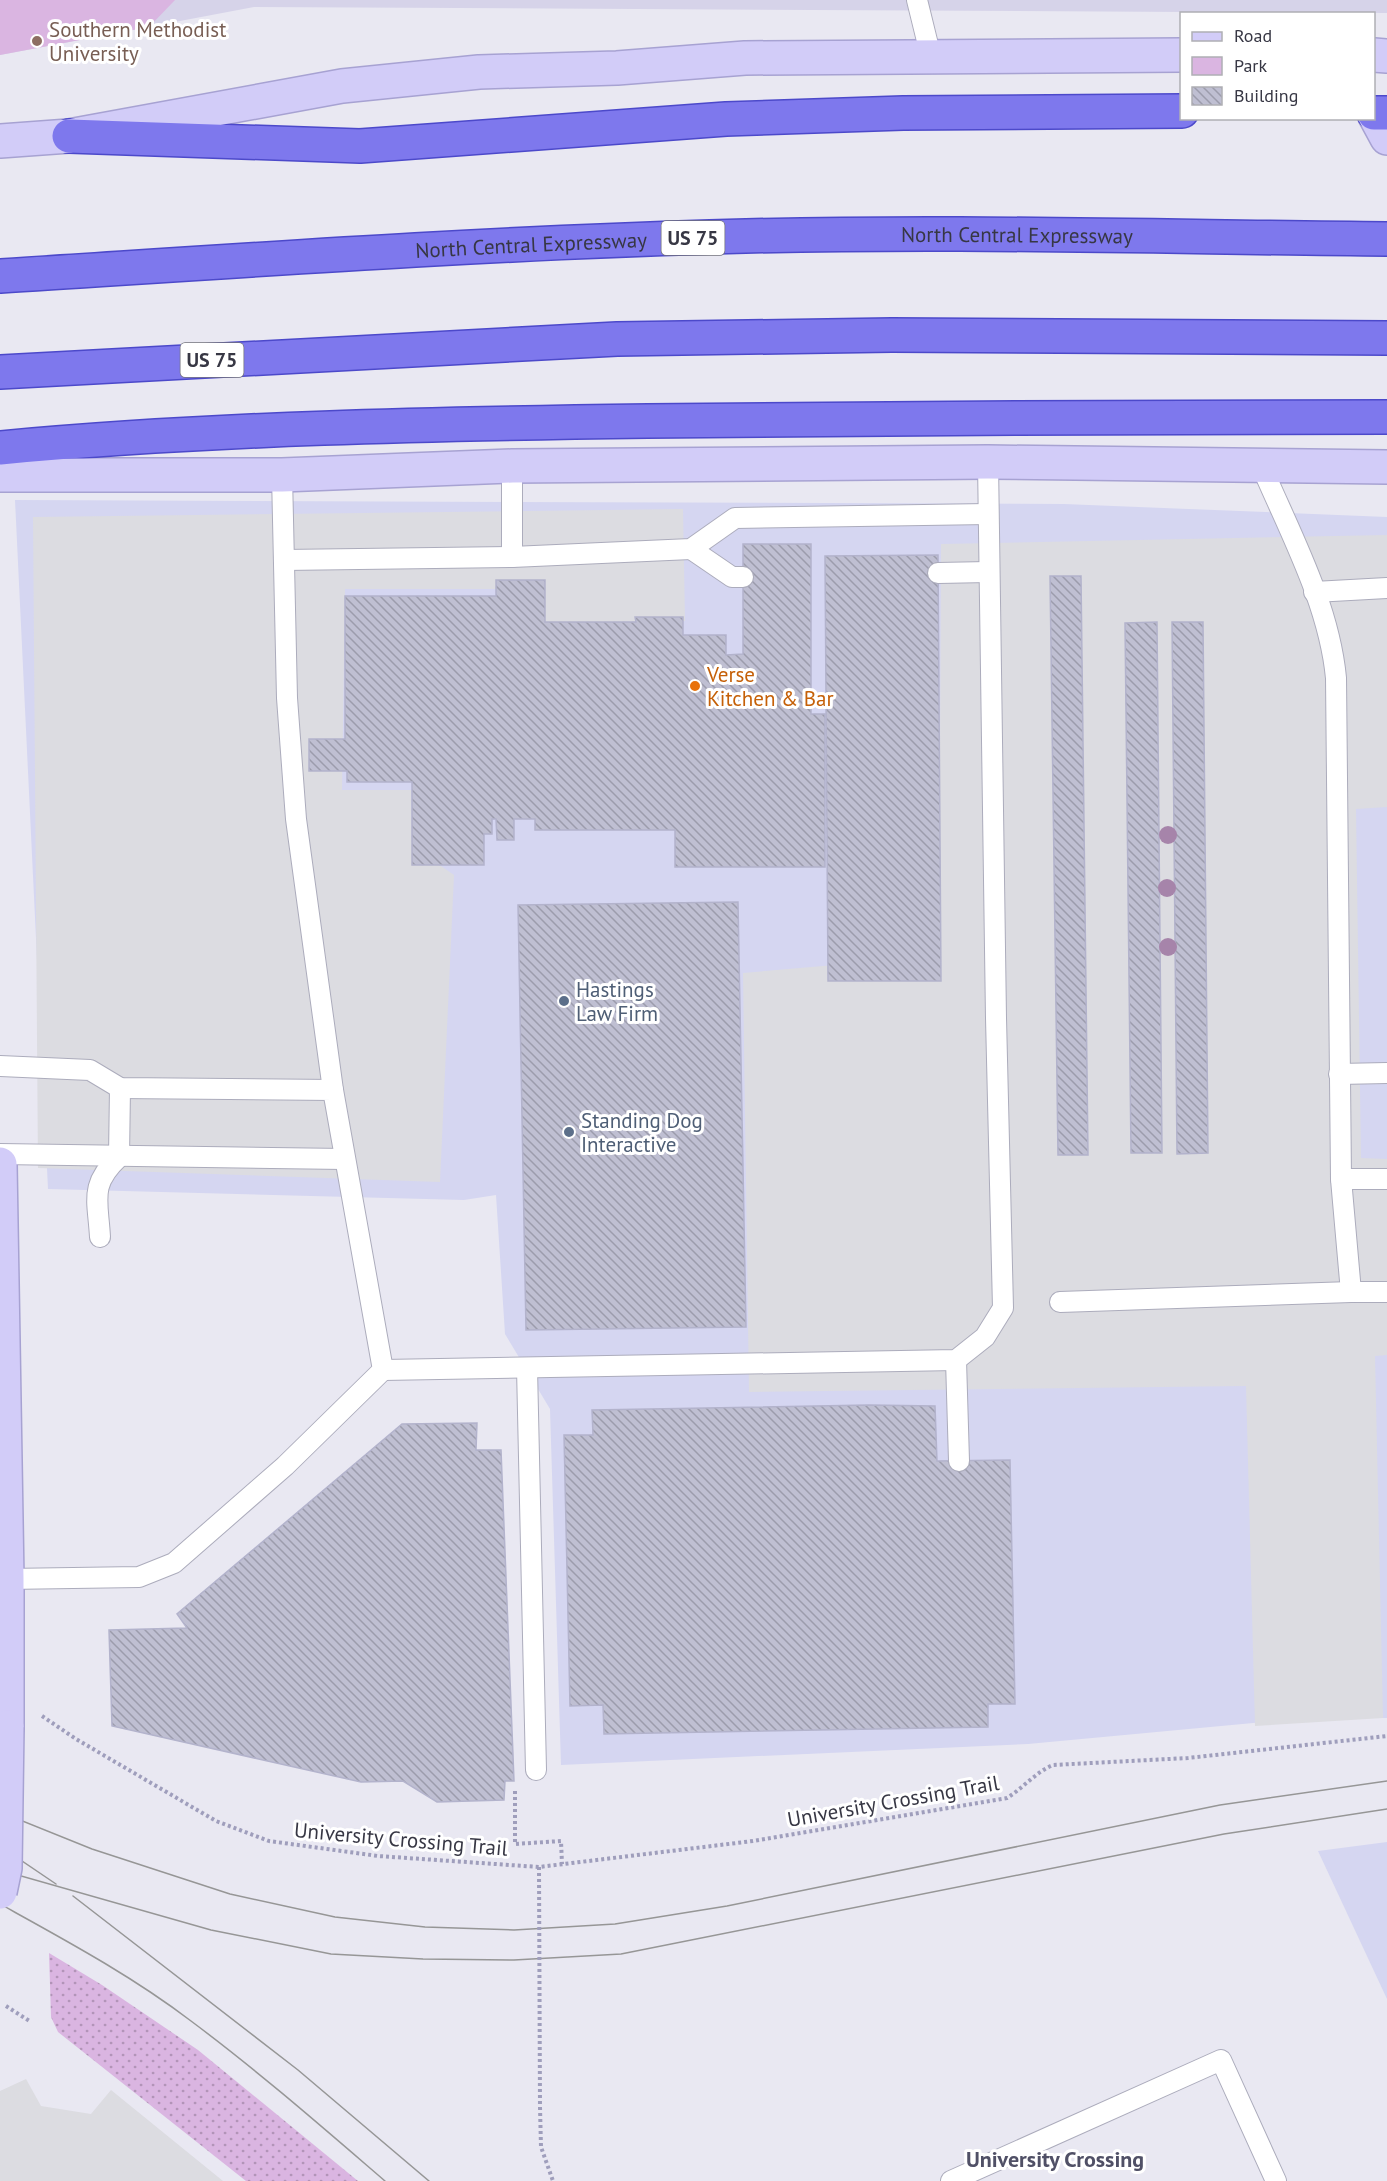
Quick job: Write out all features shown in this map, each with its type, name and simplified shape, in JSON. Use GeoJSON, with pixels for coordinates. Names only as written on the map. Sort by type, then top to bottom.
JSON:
{"type":"FeatureCollection","features":[{"type":"Feature","properties":{"kind":"highway"},"geometry":{"type":"LineString","coordinates":[[69,136],[360,146],[726,119],[903,113],[1180,111]]}},
{"type":"Feature","properties":{"kind":"highway","name":"North Central Expressway"},"geometry":{"type":"LineString","coordinates":[[0,276],[432,249],[701,237],[892,235],[1387,239]]}},
{"type":"Feature","properties":{"kind":"highway","name":"US 75"},"geometry":{"type":"LineString","coordinates":[[0,372],[617,339],[892,335],[1387,338]]}},
{"type":"Feature","properties":{"kind":"highway"},"geometry":{"type":"LineString","coordinates":[[0,448],[73,441],[463,423],[963,417],[1387,417]]}},
{"type":"Feature","properties":{"kind":"main road"},"geometry":{"type":"LineString","coordinates":[[0,141],[69,136],[342,86],[479,72],[617,68],[745,58],[1180,55]]}},
{"type":"Feature","properties":{"kind":"main road"},"geometry":{"type":"LineString","coordinates":[[1375,115],[1387,138]]}},
{"type":"Feature","properties":{"kind":"main road"},"geometry":{"type":"LineString","coordinates":[[0,475],[282,475],[512,466],[988,462],[1387,467]]}},
{"type":"Feature","properties":{"kind":"main road"},"geometry":{"type":"LineString","coordinates":[[0,1164],[8,1579],[5,1868],[0,1892]]}},
{"type":"Feature","properties":{"kind":"lane"},"geometry":{"type":"LineString","coordinates":[[916,0],[931,57]]}},
{"type":"Feature","properties":{"kind":"lane"},"geometry":{"type":"LineString","coordinates":[[8,1579],[139,1578],[174,1563],[285,1466],[383,1370],[957,1360],[985,1337],[1003,1308],[988,572],[988,462]]}},
{"type":"Feature","properties":{"kind":"lane"},"geometry":{"type":"LineString","coordinates":[[1261,465],[1314,592],[1333,645],[1336,678],[1341,1179],[1351,1292]]}},
{"type":"Feature","properties":{"kind":"lane"},"geometry":{"type":"LineString","coordinates":[[512,466],[512,557]]}},
{"type":"Feature","properties":{"kind":"lane"},"geometry":{"type":"LineString","coordinates":[[282,475],[287,698],[296,819],[333,1090],[383,1370]]}},
{"type":"Feature","properties":{"kind":"lane"},"geometry":{"type":"LineString","coordinates":[[284,560],[512,557],[692,549],[735,518],[988,514]]}},
{"type":"Feature","properties":{"kind":"lane"},"geometry":{"type":"LineString","coordinates":[[692,549],[732,577],[743,577]]}},
{"type":"Feature","properties":{"kind":"lane"},"geometry":{"type":"LineString","coordinates":[[938,573],[988,572]]}},
{"type":"Feature","properties":{"kind":"lane"},"geometry":{"type":"LineString","coordinates":[[1314,592],[1387,588]]}},
{"type":"Feature","properties":{"kind":"lane"},"geometry":{"type":"LineString","coordinates":[[0,1066],[90,1070],[120,1088],[333,1090]]}},
{"type":"Feature","properties":{"kind":"lane"},"geometry":{"type":"LineString","coordinates":[[1339,1074],[1387,1073]]}},
{"type":"Feature","properties":{"kind":"lane"},"geometry":{"type":"LineString","coordinates":[[100,1237],[98,1183],[105,1170],[119,1157],[120,1088]]}},
{"type":"Feature","properties":{"kind":"lane"},"geometry":{"type":"LineString","coordinates":[[0,1154],[344,1159]]}},
{"type":"Feature","properties":{"kind":"lane"},"geometry":{"type":"LineString","coordinates":[[1341,1179],[1387,1179]]}},
{"type":"Feature","properties":{"kind":"lane"},"geometry":{"type":"LineString","coordinates":[[1060,1302],[1387,1292]]}},
{"type":"Feature","properties":{"kind":"lane"},"geometry":{"type":"LineString","coordinates":[[957,1360],[959,1461]]}},
{"type":"Feature","properties":{"kind":"lane"},"geometry":{"type":"LineString","coordinates":[[527,1368],[536,1770]]}},
{"type":"Feature","properties":{"kind":"lane"},"geometry":{"type":"LineString","coordinates":[[951,2181],[1221,2060],[1276,2181]]}},
{"type":"Feature","properties":{"kind":"path","name":"University Crossing Trail"},"geometry":{"type":"LineString","coordinates":[[42,1716],[76,1739],[216,1821],[269,1842],[378,1856],[539,1867],[753,1841],[1007,1798],[1023,1788],[1041,1770],[1053,1765],[1188,1758],[1387,1736]]}},
{"type":"Feature","properties":{"kind":"path"},"geometry":{"type":"LineString","coordinates":[[525,1789],[514,1789],[515,1844],[561,1840],[562,1864]]}},
{"type":"Feature","properties":{"kind":"path"},"geometry":{"type":"LineString","coordinates":[[539,1867],[541,2147],[553,2181]]}},
{"type":"Feature","properties":{"kind":"path"},"geometry":{"type":"LineString","coordinates":[[6,2006],[31,2022]]}},
{"type":"Feature","properties":{"kind":"shaded area","name":"Southern Methodist University"},"geometry":{"type":"Polygon","coordinates":[[[0,0],[1387,0],[1387,13],[254,7],[0,55],[0,0]]]}},
{"type":"Feature","properties":{"kind":"shaded area"},"geometry":{"type":"Polygon","coordinates":[[[15,500],[1064,504],[1387,517],[1387,1718],[1383,1718],[1382,1711],[1028,1744],[561,1765],[550,1409],[505,1334],[496,1195],[464,1200],[48,1189],[15,500]]]}},
{"type":"Feature","properties":{"kind":"shaded area"},"geometry":{"type":"Polygon","coordinates":[[[683,509],[685,621],[545,623],[538,589],[345,589],[342,790],[411,790],[412,846],[454,875],[440,1182],[38,1168],[33,517],[683,509]]]}},
{"type":"Feature","properties":{"kind":"shaded area"},"geometry":{"type":"Polygon","coordinates":[[[1387,535],[1387,807],[1356,809],[1361,1158],[1387,1159],[1387,1355],[1375,1356],[1383,1718],[1255,1726],[1246,1386],[749,1392],[743,973],[939,956],[941,544],[1387,535]]]}},
{"type":"Feature","properties":{"kind":"shaded area"},"geometry":{"type":"Polygon","coordinates":[[[1387,1842],[1387,1999],[1318,1851],[1387,1842]]]}},
{"type":"Feature","properties":{"kind":"shaded area"},"geometry":{"type":"Polygon","coordinates":[[[26,2079],[41,2106],[91,2114],[111,2090],[223,2181],[0,2181],[0,2091],[26,2079]]]}},
{"type":"Feature","properties":{"kind":"green space"},"geometry":{"type":"Polygon","coordinates":[[[0,0],[175,0],[149,27],[0,55],[0,0]]]}},
{"type":"Feature","properties":{"kind":"green space"},"geometry":{"type":"Polygon","coordinates":[[[49,1953],[102,1985],[198,2050],[358,2181],[246,2181],[58,2032],[51,2017],[49,1953]]]}},
{"type":"Feature","properties":{"kind":"building"},"geometry":{"type":"Polygon","coordinates":[[[743,544],[811,544],[811,714],[825,714],[825,867],[675,867],[675,830],[535,830],[535,819],[514,819],[514,840],[497,840],[496,819],[492,819],[492,834],[484,834],[484,865],[412,865],[412,782],[347,782],[347,771],[309,771],[309,739],[345,739],[345,596],[496,596],[496,580],[545,580],[545,622],[636,622],[635,617],[683,617],[683,635],[726,635],[726,655],[743,654],[743,544]]]}},
{"type":"Feature","properties":{"kind":"building"},"geometry":{"type":"Polygon","coordinates":[[[938,555],[941,981],[828,981],[825,556],[938,555]]]}},
{"type":"Feature","properties":{"kind":"building"},"geometry":{"type":"Polygon","coordinates":[[[1050,576],[1081,576],[1088,1155],[1058,1155],[1050,576]]]}},
{"type":"Feature","properties":{"kind":"building"},"geometry":{"type":"Polygon","coordinates":[[[1157,622],[1162,1153],[1131,1153],[1125,623],[1157,622]]]}},
{"type":"Feature","properties":{"kind":"building"},"geometry":{"type":"Polygon","coordinates":[[[1172,622],[1203,622],[1208,1153],[1177,1154],[1172,622]]]}},
{"type":"Feature","properties":{"kind":"building"},"geometry":{"type":"Polygon","coordinates":[[[738,902],[746,1327],[526,1330],[518,905],[738,902]]]}},
{"type":"Feature","properties":{"kind":"building"},"geometry":{"type":"Polygon","coordinates":[[[935,1406],[937,1461],[1010,1460],[1015,1704],[988,1704],[988,1727],[604,1734],[603,1705],[570,1706],[564,1435],[593,1435],[592,1410],[935,1406]]]}},
{"type":"Feature","properties":{"kind":"building"},"geometry":{"type":"Polygon","coordinates":[[[477,1423],[476,1450],[501,1450],[514,1781],[505,1781],[504,1800],[437,1802],[403,1781],[361,1782],[112,1726],[109,1630],[187,1628],[177,1614],[402,1424],[477,1423]]]}},
{"type":"Feature","properties":{"kind":"tram line"},"geometry":{"type":"LineString","coordinates":[[0,1812],[92,1849],[230,1894],[335,1917],[425,1927],[514,1930],[615,1924],[727,1906],[1220,1805],[1387,1781]]}},
{"type":"Feature","properties":{"kind":"tram line"},"geometry":{"type":"LineString","coordinates":[[0,1870],[211,1930],[331,1954],[423,1959],[514,1960],[621,1954],[1224,1834],[1387,1809]]}},
{"type":"Feature","properties":{"kind":"tram line"},"geometry":{"type":"LineString","coordinates":[[0,1846],[56,1884]]}},
{"type":"Feature","properties":{"kind":"tram line"},"geometry":{"type":"LineString","coordinates":[[73,1896],[298,2070],[429,2181]]}},
{"type":"Feature","properties":{"kind":"tram line"},"geometry":{"type":"LineString","coordinates":[[0,1904],[98,1959],[169,2005],[265,2079],[385,2181]]}},
{"type":"Feature","properties":{"kind":"place","name":"Southern Methodist University"},"geometry":{"type":"Point","coordinates":[37,41]}},
{"type":"Feature","properties":{"kind":"place","name":"Verse Kitchen & Bar"},"geometry":{"type":"Point","coordinates":[695,686]}},
{"type":"Feature","properties":{"kind":"place","name":"Hastings Law Firm"},"geometry":{"type":"Point","coordinates":[564,1001]}},
{"type":"Feature","properties":{"kind":"place","name":"Standing Dog Interactive"},"geometry":{"type":"Point","coordinates":[569,1132]}},
{"type":"Feature","properties":{"kind":"district","name":"University Crossing"},"geometry":{"type":"Point","coordinates":[1055,2159]}}]}
